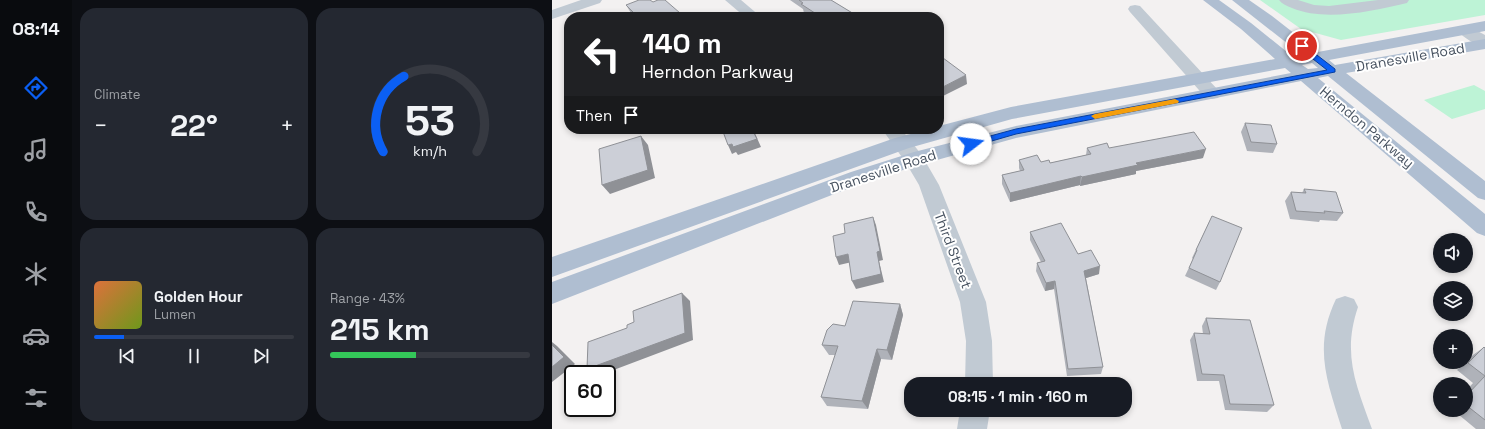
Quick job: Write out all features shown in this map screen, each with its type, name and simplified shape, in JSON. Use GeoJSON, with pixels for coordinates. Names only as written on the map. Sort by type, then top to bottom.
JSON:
{"type":"FeatureCollection","features":[{"type":"Feature","properties":{"kind":"main road","name":"Herndon Parkway"},"geometry":{"type":"LineString","coordinates":[[1210,0],[1246,26],[1485,226]]}},
{"type":"Feature","properties":{"kind":"main road","name":"Herndon Parkway"},"geometry":{"type":"LineString","coordinates":[[1239,0],[1267,19],[1485,192]]}},
{"type":"Feature","properties":{"kind":"main road","name":"Dranesville Road"},"geometry":{"type":"LineString","coordinates":[[944,132],[1011,113],[1485,26]]}},
{"type":"Feature","properties":{"kind":"main road","name":"Dranesville Road"},"geometry":{"type":"LineString","coordinates":[[552,292],[858,177],[902,144],[1016,132],[1305,75],[1485,43]]}},
{"type":"Feature","properties":{"kind":"main road","name":"Dranesville Road"},"geometry":{"type":"LineString","coordinates":[[552,267],[902,144],[937,134]]}},
{"type":"Feature","properties":{"kind":"street"},"geometry":{"type":"LineString","coordinates":[[552,15],[595,0]]}},
{"type":"Feature","properties":{"kind":"street"},"geometry":{"type":"LineString","coordinates":[[732,0],[748,12]]}},
{"type":"Feature","properties":{"kind":"street"},"geometry":{"type":"LineString","coordinates":[[1286,0],[1307,9],[1331,11],[1402,0]]}},
{"type":"Feature","properties":{"kind":"street"},"geometry":{"type":"LineString","coordinates":[[1135,9],[1212,94]]}},
{"type":"Feature","properties":{"kind":"street"},"geometry":{"type":"LineString","coordinates":[[1465,30],[1485,43]]}},
{"type":"Feature","properties":{"kind":"street","name":"Third Street"},"geometry":{"type":"LineString","coordinates":[[902,144],[929,185],[973,302],[979,341],[978,377]]}},
{"type":"Feature","properties":{"kind":"street"},"geometry":{"type":"LineString","coordinates":[[1345,307],[1339,320],[1335,346],[1339,376],[1357,429]]}},
{"type":"Feature","properties":{"kind":"street"},"geometry":{"type":"LineString","coordinates":[[972,429],[974,417]]}},
{"type":"Feature","properties":{"kind":"green space"},"geometry":{"type":"Polygon","coordinates":[[[1260,0],[1485,0],[1485,15],[1341,40],[1301,29],[1260,0]]]}},
{"type":"Feature","properties":{"kind":"green space"},"geometry":{"type":"Polygon","coordinates":[[[1474,85],[1485,91],[1485,109],[1452,119],[1424,100],[1474,85]]]}},
{"type":"Feature","properties":{"kind":"building"},"geometry":{"type":"Polygon","coordinates":[[[639,0],[650,0],[653,2],[665,0],[679,12],[633,12],[626,5],[639,0]]]}},
{"type":"Feature","properties":{"kind":"building"},"geometry":{"type":"Polygon","coordinates":[[[799,0],[831,0],[851,12],[813,12],[801,4],[803,3],[799,0]]]}},
{"type":"Feature","properties":{"kind":"building"},"geometry":{"type":"Polygon","coordinates":[[[944,59],[966,75],[944,86],[944,59]]]}},
{"type":"Feature","properties":{"kind":"building"},"geometry":{"type":"Polygon","coordinates":[[[1245,123],[1271,125],[1277,144],[1251,142],[1245,123]]]}},
{"type":"Feature","properties":{"kind":"building"},"geometry":{"type":"Polygon","coordinates":[[[1194,132],[1206,149],[1136,163],[1138,165],[1081,176],[1010,193],[1002,175],[1024,170],[1019,160],[1037,155],[1041,162],[1049,160],[1050,163],[1091,154],[1087,148],[1107,143],[1109,148],[1194,132]]]}},
{"type":"Feature","properties":{"kind":"building"},"geometry":{"type":"Polygon","coordinates":[[[724,134],[754,134],[757,139],[733,147],[732,144],[728,145],[724,134]]]}},
{"type":"Feature","properties":{"kind":"building"},"geometry":{"type":"Polygon","coordinates":[[[641,136],[648,170],[602,185],[599,149],[641,136]]]}},
{"type":"Feature","properties":{"kind":"building"},"geometry":{"type":"Polygon","coordinates":[[[1304,189],[1336,192],[1343,213],[1296,211],[1291,192],[1306,193],[1304,189]]]}},
{"type":"Feature","properties":{"kind":"building"},"geometry":{"type":"Polygon","coordinates":[[[1212,216],[1242,228],[1220,282],[1189,268],[1212,216]]]}},
{"type":"Feature","properties":{"kind":"building"},"geometry":{"type":"Polygon","coordinates":[[[873,217],[880,251],[877,252],[881,274],[852,281],[848,254],[836,257],[833,236],[845,233],[844,224],[873,217]]]}},
{"type":"Feature","properties":{"kind":"building"},"geometry":{"type":"Polygon","coordinates":[[[1061,223],[1078,254],[1091,250],[1100,266],[1084,271],[1103,367],[1068,369],[1055,281],[1046,283],[1037,263],[1045,261],[1030,232],[1061,223]]]}},
{"type":"Feature","properties":{"kind":"building"},"geometry":{"type":"Polygon","coordinates":[[[682,293],[685,333],[598,365],[587,365],[588,342],[627,328],[627,325],[634,322],[633,311],[682,293]]]}},
{"type":"Feature","properties":{"kind":"building"},"geometry":{"type":"Polygon","coordinates":[[[853,301],[900,304],[887,350],[877,349],[862,401],[821,397],[838,346],[822,345],[827,330],[833,324],[845,326],[853,301]]]}},
{"type":"Feature","properties":{"kind":"building"},"geometry":{"type":"Polygon","coordinates":[[[1206,318],[1250,320],[1274,405],[1230,404],[1224,375],[1202,374],[1194,333],[1210,334],[1206,318]]]}},
{"type":"Feature","properties":{"kind":"building"},"geometry":{"type":"Polygon","coordinates":[[[552,345],[564,357],[552,367],[552,345]]]}},
{"type":"Feature","properties":{"kind":"building"},"geometry":{"type":"Polygon","coordinates":[[[1484,347],[1485,348],[1485,376],[1473,367],[1473,358],[1484,347]]]}},
{"type":"Feature","properties":{"kind":"building"},"geometry":{"type":"Polygon","coordinates":[[[1485,376],[1485,420],[1473,411],[1473,389],[1485,376]]]}},
{"type":"Feature","properties":{"kind":"slow traffic"},"geometry":{"type":"LineString","coordinates":[[1095,116],[1175,101]]}},
{"type":"Feature","properties":{"kind":"route"},"geometry":{"type":"LineString","coordinates":[[971,144],[1016,132],[1332,71],[1302,46]]}}]}
